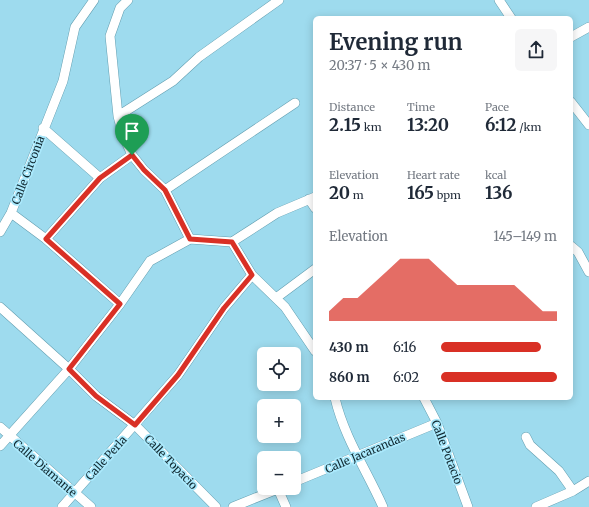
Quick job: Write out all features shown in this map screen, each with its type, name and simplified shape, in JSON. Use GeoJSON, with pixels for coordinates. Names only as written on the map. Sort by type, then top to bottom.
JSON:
{"type":"FeatureCollection","features":[{"type":"Feature","properties":{"kind":"street","name":"Calle Circonia"},"geometry":{"type":"LineString","coordinates":[[0,232],[11,213],[63,81],[75,27],[94,0]]}},
{"type":"Feature","properties":{"kind":"street"},"geometry":{"type":"LineString","coordinates":[[128,0],[120,8],[110,36],[118,116],[123,135],[132,155],[144,170],[165,190],[190,239]]}},
{"type":"Feature","properties":{"kind":"street"},"geometry":{"type":"LineString","coordinates":[[118,116],[173,81],[199,57],[280,0]]}},
{"type":"Feature","properties":{"kind":"street"},"geometry":{"type":"LineString","coordinates":[[499,0],[510,16]]}},
{"type":"Feature","properties":{"kind":"street"},"geometry":{"type":"LineString","coordinates":[[573,36],[589,27]]}},
{"type":"Feature","properties":{"kind":"street"},"geometry":{"type":"LineString","coordinates":[[165,190],[295,103]]}},
{"type":"Feature","properties":{"kind":"street"},"geometry":{"type":"LineString","coordinates":[[573,104],[589,124]]}},
{"type":"Feature","properties":{"kind":"street"},"geometry":{"type":"LineString","coordinates":[[44,128],[100,178]]}},
{"type":"Feature","properties":{"kind":"street"},"geometry":{"type":"LineString","coordinates":[[46,239],[100,178],[132,155]]}},
{"type":"Feature","properties":{"kind":"street"},"geometry":{"type":"LineString","coordinates":[[0,446],[69,369],[120,304],[150,261],[190,239],[232,242],[277,213],[312,198]]}},
{"type":"Feature","properties":{"kind":"street"},"geometry":{"type":"LineString","coordinates":[[11,213],[46,239],[120,304]]}},
{"type":"Feature","properties":{"kind":"street"},"geometry":{"type":"LineString","coordinates":[[232,242],[252,275],[285,307],[313,348]]}},
{"type":"Feature","properties":{"kind":"street"},"geometry":{"type":"LineString","coordinates":[[573,248],[578,252],[589,272]]}},
{"type":"Feature","properties":{"kind":"street"},"geometry":{"type":"LineString","coordinates":[[276,298],[313,270]]}},
{"type":"Feature","properties":{"kind":"street","name":"Calle Perla"},"geometry":{"type":"LineString","coordinates":[[62,507],[178,375],[224,308],[252,275]]}},
{"type":"Feature","properties":{"kind":"street","name":"Calle Topacio"},"geometry":{"type":"LineString","coordinates":[[0,307],[69,369],[96,396],[135,425],[216,507]]}},
{"type":"Feature","properties":{"kind":"street"},"geometry":{"type":"LineString","coordinates":[[335,400],[339,415],[357,456],[383,507]]}},
{"type":"Feature","properties":{"kind":"street","name":"Calle Potacio"},"geometry":{"type":"LineString","coordinates":[[425,400],[437,423],[468,507]]}},
{"type":"Feature","properties":{"kind":"street","name":"Calle Jacarandas"},"geometry":{"type":"LineString","coordinates":[[301,479],[437,423]]}},
{"type":"Feature","properties":{"kind":"street","name":"Calle Diamante"},"geometry":{"type":"LineString","coordinates":[[0,427],[91,507]]}},
{"type":"Feature","properties":{"kind":"street"},"geometry":{"type":"LineString","coordinates":[[526,437],[530,445],[559,471],[573,491]]}},
{"type":"Feature","properties":{"kind":"street"},"geometry":{"type":"LineString","coordinates":[[536,507],[573,491],[589,480]]}},
{"type":"Feature","properties":{"kind":"street"},"geometry":{"type":"LineString","coordinates":[[234,507],[262,495]]}},
{"type":"Feature","properties":{"kind":"street"},"geometry":{"type":"LineString","coordinates":[[282,495],[286,507]]}},
{"type":"Feature","properties":{"kind":"route"},"geometry":{"type":"LineString","coordinates":[[132,155],[144,170],[165,190],[190,239],[232,242],[252,275],[224,308],[178,375],[135,425],[96,396],[69,369],[120,304],[46,239],[100,178],[132,155]]}}]}
